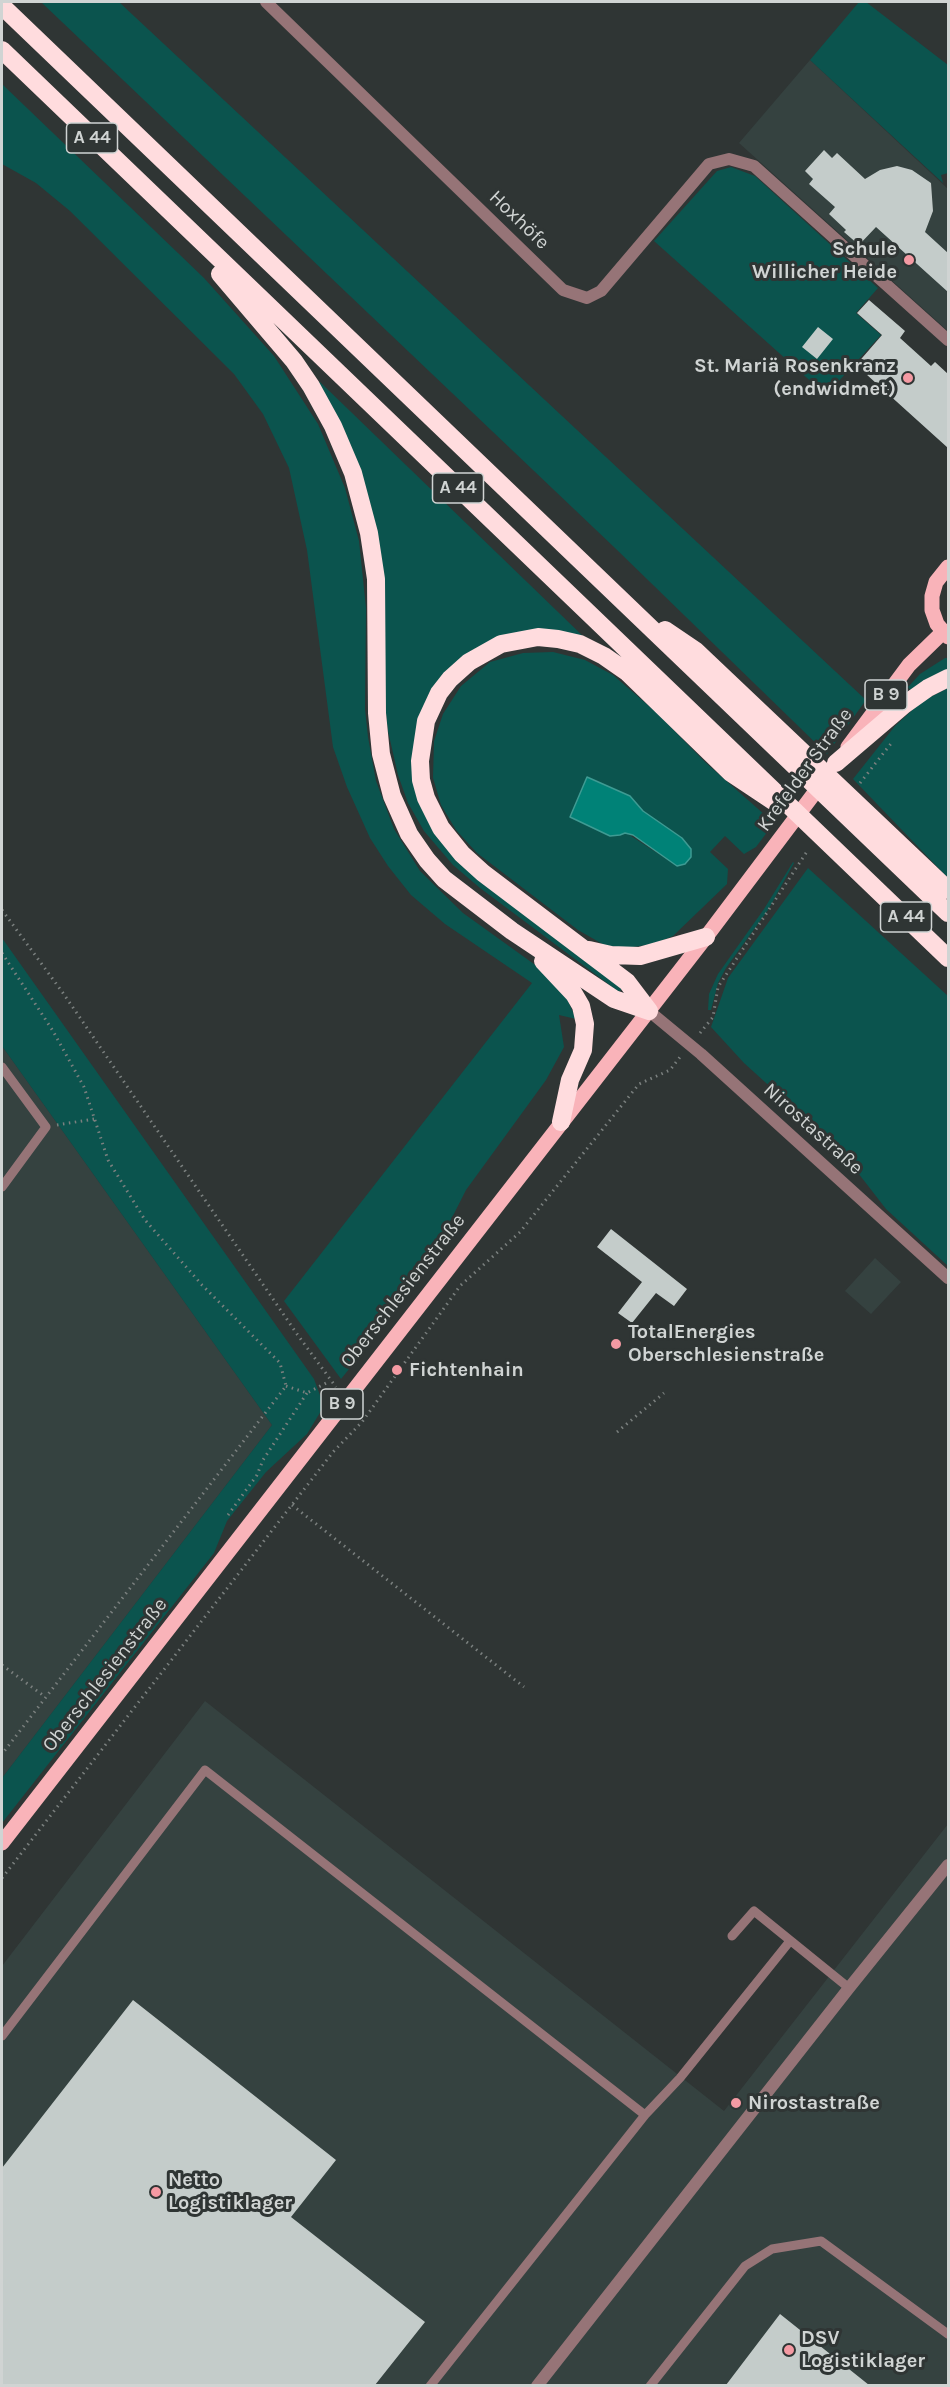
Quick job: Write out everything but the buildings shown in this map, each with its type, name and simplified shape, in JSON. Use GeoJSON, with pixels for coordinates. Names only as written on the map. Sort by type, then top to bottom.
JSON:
{"type":"FeatureCollection","features":[{"type":"Feature","properties":{"kind":"highway","name":"A 44"},"geometry":{"type":"LineString","coordinates":[[2,6],[624,602],[763,724],[893,848],[948,913]]}},
{"type":"Feature","properties":{"kind":"highway","name":"A 44"},"geometry":{"type":"LineString","coordinates":[[2,51],[728,758],[804,820],[948,958]]}},
{"type":"Feature","properties":{"kind":"highway"},"geometry":{"type":"LineString","coordinates":[[183,225],[307,379],[333,426],[353,473],[369,532],[376,579],[376,704],[379,743],[387,779],[403,823],[418,848],[444,879],[512,930],[614,999],[649,1011]]}},
{"type":"Feature","properties":{"kind":"highway"},"geometry":{"type":"LineString","coordinates":[[649,1011],[627,982],[472,863],[448,837],[434,817],[421,780],[420,752],[430,711],[444,686],[469,662],[501,644],[538,637],[569,641],[604,656],[627,672],[728,758]]}},
{"type":"Feature","properties":{"kind":"highway"},"geometry":{"type":"LineString","coordinates":[[836,763],[904,705],[928,688],[948,678]]}},
{"type":"Feature","properties":{"kind":"highway"},"geometry":{"type":"LineString","coordinates":[[893,848],[948,890]]}},
{"type":"Feature","properties":{"kind":"highway"},"geometry":{"type":"LineString","coordinates":[[512,930],[564,981],[574,994],[584,1015],[583,1050],[570,1080],[561,1122]]}},
{"type":"Feature","properties":{"kind":"highway"},"geometry":{"type":"LineString","coordinates":[[582,948],[611,955],[640,957],[706,937]]}},
{"type":"Feature","properties":{"kind":"main road","name":"B 9"},"geometry":{"type":"LineString","coordinates":[[946,635],[937,624],[932,610],[932,596],[936,582],[948,567]]}},
{"type":"Feature","properties":{"kind":"main road","name":"Krefelder Straße"},"geometry":{"type":"LineString","coordinates":[[706,937],[909,665],[946,635]]}},
{"type":"Feature","properties":{"kind":"main road","name":"Oberschlesienstraße"},"geometry":{"type":"LineString","coordinates":[[2,1843],[706,937]]}},
{"type":"Feature","properties":{"kind":"street","name":"Hoxhöfe"},"geometry":{"type":"LineString","coordinates":[[266,2],[563,290],[588,298],[601,291],[709,164],[729,159],[754,166],[948,340]]}},
{"type":"Feature","properties":{"kind":"street","name":"Nirostastraße"},"geometry":{"type":"LineString","coordinates":[[649,1011],[690,1044],[948,1278]]}},
{"type":"Feature","properties":{"kind":"street"},"geometry":{"type":"LineString","coordinates":[[537,2385],[948,1865]]}},
{"type":"Feature","properties":{"kind":"lane"},"geometry":{"type":"LineString","coordinates":[[2,1067],[46,1127],[2,1186]]}},
{"type":"Feature","properties":{"kind":"lane"},"geometry":{"type":"LineString","coordinates":[[2,2036],[205,1770],[645,2115]]}},
{"type":"Feature","properties":{"kind":"lane"},"geometry":{"type":"LineString","coordinates":[[732,1936],[754,1911],[849,1988]]}},
{"type":"Feature","properties":{"kind":"lane"},"geometry":{"type":"LineString","coordinates":[[430,2385],[645,2115],[680,2078],[790,1941]]}},
{"type":"Feature","properties":{"kind":"lane"},"geometry":{"type":"LineString","coordinates":[[650,2385],[745,2266],[772,2249],[821,2241],[948,2334]]}},
{"type":"Feature","properties":{"kind":"path"},"geometry":{"type":"LineString","coordinates":[[855,790],[896,737]]}},
{"type":"Feature","properties":{"kind":"path"},"geometry":{"type":"LineString","coordinates":[[2,1878],[333,1452],[362,1422],[460,1286],[520,1232],[639,1084],[670,1070],[713,1017],[718,987],[813,843]]}},
{"type":"Feature","properties":{"kind":"path"},"geometry":{"type":"LineString","coordinates":[[2,910],[69,1002],[330,1381],[306,1393],[263,1460],[257,1475],[228,1515]]}},
{"type":"Feature","properties":{"kind":"path"},"geometry":{"type":"LineString","coordinates":[[2,953],[53,1031],[84,1088],[108,1160],[145,1220],[202,1285],[280,1363],[286,1386]]}},
{"type":"Feature","properties":{"kind":"path"},"geometry":{"type":"LineString","coordinates":[[46,1127],[94,1119]]}},
{"type":"Feature","properties":{"kind":"path"},"geometry":{"type":"LineString","coordinates":[[286,1386],[306,1393]]}},
{"type":"Feature","properties":{"kind":"path"},"geometry":{"type":"LineString","coordinates":[[2,1754],[44,1696],[184,1520],[286,1386]]}},
{"type":"Feature","properties":{"kind":"path"},"geometry":{"type":"LineString","coordinates":[[618,1432],[664,1394]]}},
{"type":"Feature","properties":{"kind":"path"},"geometry":{"type":"LineString","coordinates":[[292,1505],[524,1687]]}},
{"type":"Feature","properties":{"kind":"path"},"geometry":{"type":"LineString","coordinates":[[2,1665],[44,1696]]}},
{"type":"Feature","properties":{"kind":"shaded area"},"geometry":{"type":"Polygon","coordinates":[[[41,2],[119,2],[866,700],[827,754],[615,548],[41,2]]]}},
{"type":"Feature","properties":{"kind":"shaded area"},"geometry":{"type":"Polygon","coordinates":[[[859,2],[866,2],[948,65],[948,173],[941,175],[943,183],[810,60],[859,2]]]}},
{"type":"Feature","properties":{"kind":"shaded area","name":"Schule Willicher Heide"},"geometry":{"type":"Polygon","coordinates":[[[810,60],[948,189],[948,331],[739,143],[810,60]]]}},
{"type":"Feature","properties":{"kind":"shaded area"},"geometry":{"type":"Polygon","coordinates":[[[2,84],[204,278],[274,356],[318,424],[345,488],[359,541],[366,608],[365,709],[368,737],[376,781],[394,829],[420,871],[463,913],[552,977],[565,994],[576,1019],[559,1015],[564,1047],[546,1080],[466,1190],[420,1281],[341,1379],[284,1301],[532,983],[445,924],[411,895],[370,838],[347,787],[333,747],[307,550],[289,468],[263,414],[234,374],[70,211],[36,183],[2,164],[2,84]]]}},
{"type":"Feature","properties":{"kind":"shaded area"},"geometry":{"type":"Polygon","coordinates":[[[731,167],[755,176],[878,288],[856,313],[881,335],[826,395],[654,241],[717,171],[731,167]]]}},
{"type":"Feature","properties":{"kind":"shaded area"},"geometry":{"type":"Polygon","coordinates":[[[320,382],[587,640],[505,636],[420,722],[431,823],[592,962],[622,989],[619,992],[480,888],[453,865],[424,831],[408,803],[398,775],[388,731],[383,687],[382,582],[317,383],[320,382]]]}},
{"type":"Feature","properties":{"kind":"shaded area"},"geometry":{"type":"Polygon","coordinates":[[[553,652],[585,660],[613,675],[656,712],[705,762],[774,823],[756,847],[744,854],[725,836],[710,852],[728,869],[727,884],[673,936],[654,944],[626,948],[606,946],[578,930],[477,853],[456,830],[441,805],[433,778],[434,741],[443,714],[461,686],[490,662],[523,653],[553,652]],[[643,811],[625,832],[677,866],[682,838],[643,811]]]}},
{"type":"Feature","properties":{"kind":"shaded area"},"geometry":{"type":"Polygon","coordinates":[[[948,658],[948,671],[910,690],[908,687],[920,674],[948,658]]]}},
{"type":"Feature","properties":{"kind":"shaded area"},"geometry":{"type":"Polygon","coordinates":[[[948,688],[948,878],[853,779],[895,726],[921,702],[948,688]]]}},
{"type":"Feature","properties":{"kind":"shaded area"},"geometry":{"type":"Polygon","coordinates":[[[587,777],[630,796],[643,811],[682,838],[691,849],[691,857],[685,864],[677,866],[633,835],[625,833],[610,836],[570,817],[587,777]]]}},
{"type":"Feature","properties":{"kind":"shaded area"},"geometry":{"type":"Polygon","coordinates":[[[793,862],[768,910],[726,968],[718,983],[711,1010],[708,1010],[709,994],[718,974],[764,909],[793,862]]]}},
{"type":"Feature","properties":{"kind":"shaded area"},"geometry":{"type":"Polygon","coordinates":[[[808,868],[948,996],[948,1266],[886,1209],[841,1151],[744,1063],[711,1027],[728,978],[808,868]]]}},
{"type":"Feature","properties":{"kind":"shaded area"},"geometry":{"type":"Polygon","coordinates":[[[2,938],[314,1379],[324,1406],[307,1434],[266,1472],[227,1521],[214,1553],[2,1823],[2,1778],[272,1425],[2,1046],[2,938]]]}},
{"type":"Feature","properties":{"kind":"shaded area"},"geometry":{"type":"Polygon","coordinates":[[[2,1046],[272,1425],[2,1778],[2,1046]]]}},
{"type":"Feature","properties":{"kind":"shaded area"},"geometry":{"type":"Polygon","coordinates":[[[875,1258],[901,1282],[871,1314],[845,1291],[875,1258]]]}},
{"type":"Feature","properties":{"kind":"shaded area"},"geometry":{"type":"Polygon","coordinates":[[[205,1701],[724,2111],[948,1824],[948,2385],[2,2385],[2,1966],[205,1701]]]}},
{"type":"Feature","properties":{"kind":"place","name":"Schule Willicher Heide"},"geometry":{"type":"Point","coordinates":[909,260]}},
{"type":"Feature","properties":{"kind":"place","name":"St. Mariä Rosenkranz (endwidmet)"},"geometry":{"type":"Point","coordinates":[908,378]}},
{"type":"Feature","properties":{"kind":"place","name":"TotalEnergies Oberschlesienstraße"},"geometry":{"type":"Point","coordinates":[616,1344]}},
{"type":"Feature","properties":{"kind":"place","name":"Fichtenhain"},"geometry":{"type":"Point","coordinates":[397,1370]}},
{"type":"Feature","properties":{"kind":"place","name":"Nirostastraße"},"geometry":{"type":"Point","coordinates":[736,2103]}},
{"type":"Feature","properties":{"kind":"place","name":"Netto Logistiklager"},"geometry":{"type":"Point","coordinates":[156,2192]}},
{"type":"Feature","properties":{"kind":"place","name":"DSV Logistiklager"},"geometry":{"type":"Point","coordinates":[789,2350]}}]}
